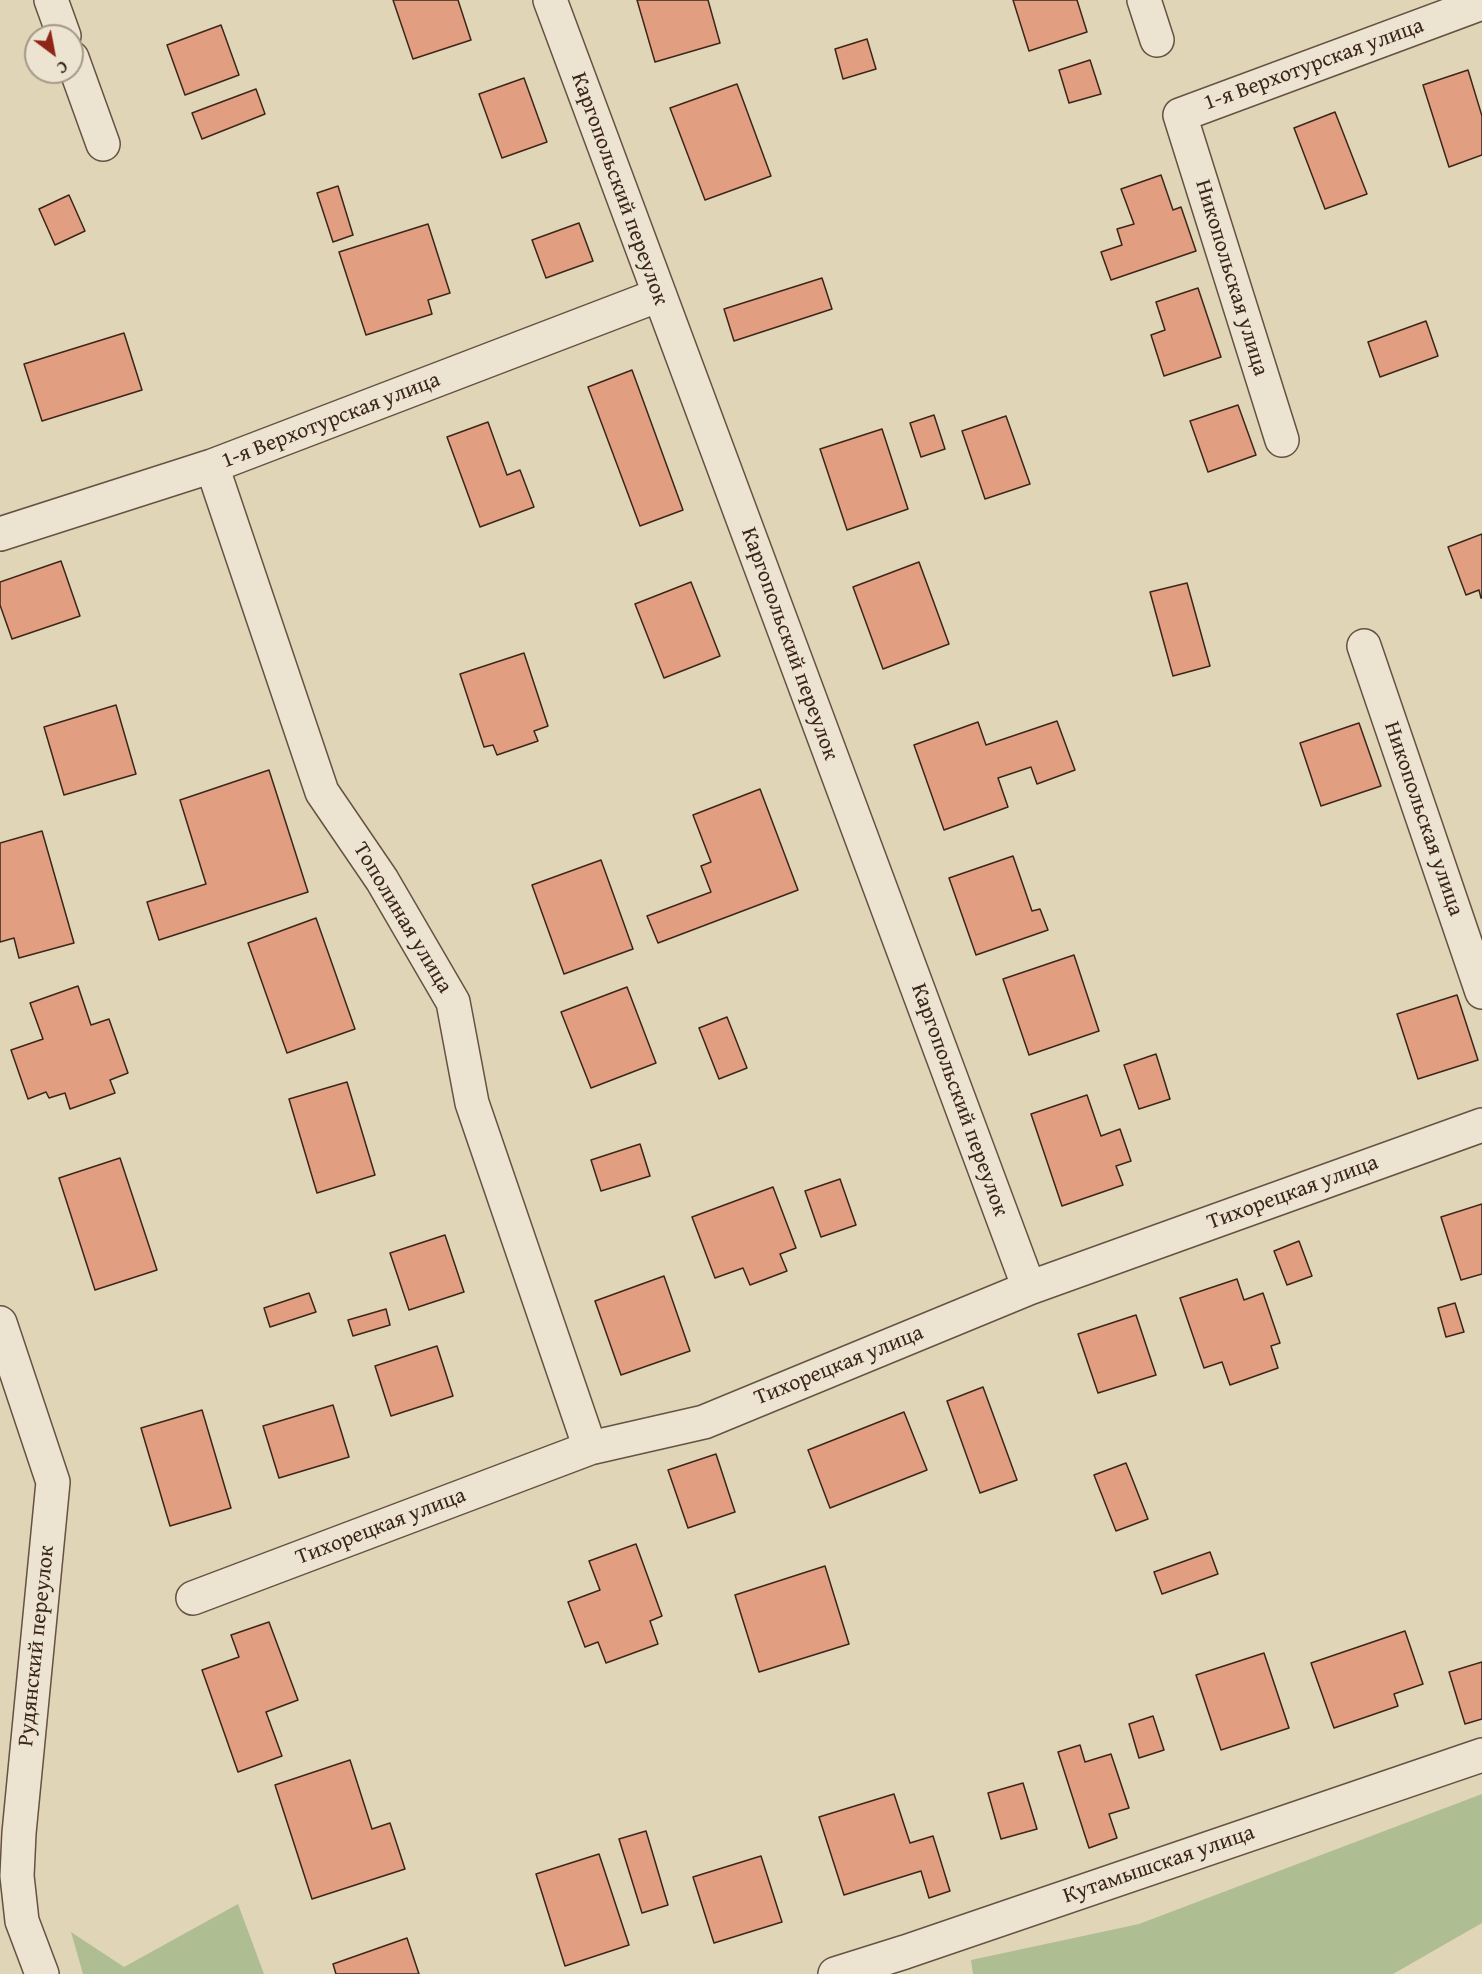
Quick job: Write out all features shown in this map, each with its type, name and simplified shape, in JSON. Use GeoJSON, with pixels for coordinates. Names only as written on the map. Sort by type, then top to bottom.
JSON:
{"type":"FeatureCollection","features":[{"type":"Feature","properties":{"kind":"street"},"geometry":{"type":"LineString","coordinates":[[51,0],[60,24]]}},
{"type":"Feature","properties":{"kind":"street","name":"Каргопольский переулок"},"geometry":{"type":"LineString","coordinates":[[550,0],[1029,1288]]}},
{"type":"Feature","properties":{"kind":"street"},"geometry":{"type":"LineString","coordinates":[[1144,0],[1157,40]]}},
{"type":"Feature","properties":{"kind":"street","name":"1-я Верхотурская улица"},"geometry":{"type":"LineString","coordinates":[[1180,115],[1482,3]]}},
{"type":"Feature","properties":{"kind":"street"},"geometry":{"type":"LineString","coordinates":[[81,84],[103,144]]}},
{"type":"Feature","properties":{"kind":"street","name":"Никопольская улица"},"geometry":{"type":"LineString","coordinates":[[1180,115],[1282,440]]}},
{"type":"Feature","properties":{"kind":"street","name":"1-я Верхотурская улица"},"geometry":{"type":"LineString","coordinates":[[0,534],[212,466],[658,295]]}},
{"type":"Feature","properties":{"kind":"street","name":"Тополиная улица"},"geometry":{"type":"LineString","coordinates":[[212,466],[322,792],[382,880],[453,1002],[472,1103],[590,1448]]}},
{"type":"Feature","properties":{"kind":"street","name":"Никопольская улица"},"geometry":{"type":"LineString","coordinates":[[1364,646],[1482,992]]}},
{"type":"Feature","properties":{"kind":"street","name":"Тихорецкая улица"},"geometry":{"type":"LineString","coordinates":[[194,1598],[590,1448],[704,1422],[1029,1288],[1482,1125]]}},
{"type":"Feature","properties":{"kind":"street","name":"Рудянский переулок"},"geometry":{"type":"LineString","coordinates":[[0,1323],[53,1482],[9,1821],[22,1921],[42,1974]]}},
{"type":"Feature","properties":{"kind":"street","name":"Кутамышская улица"},"geometry":{"type":"LineString","coordinates":[[835,1974],[908,1963],[1482,1755]]}},
{"type":"Feature","properties":{"kind":"green space"},"geometry":{"type":"Polygon","coordinates":[[[1482,1794],[1482,1923],[1393,1974],[973,1974],[971,1960],[1139,1924],[1482,1794]]]}},
{"type":"Feature","properties":{"kind":"green space"},"geometry":{"type":"Polygon","coordinates":[[[238,1904],[264,1974],[83,1974],[71,1932],[124,1967],[238,1904]]]}},
{"type":"Feature","properties":{"kind":"building"},"geometry":{"type":"Polygon","coordinates":[[[393,0],[458,0],[471,40],[413,59],[393,0]]]}},
{"type":"Feature","properties":{"kind":"building"},"geometry":{"type":"Polygon","coordinates":[[[637,0],[708,0],[720,43],[655,62],[637,0]]]}},
{"type":"Feature","properties":{"kind":"building"},"geometry":{"type":"Polygon","coordinates":[[[1013,0],[1077,0],[1087,32],[1029,51],[1013,0]]]}},
{"type":"Feature","properties":{"kind":"building"},"geometry":{"type":"Polygon","coordinates":[[[221,25],[239,75],[185,95],[167,45],[221,25]]]}},
{"type":"Feature","properties":{"kind":"building"},"geometry":{"type":"Polygon","coordinates":[[[867,39],[876,69],[843,79],[835,49],[867,39]]]}},
{"type":"Feature","properties":{"kind":"building"},"geometry":{"type":"Polygon","coordinates":[[[1090,60],[1101,94],[1069,103],[1059,70],[1090,60]]]}},
{"type":"Feature","properties":{"kind":"building"},"geometry":{"type":"Polygon","coordinates":[[[1468,70],[1482,116],[1482,155],[1449,167],[1423,85],[1468,70]]]}},
{"type":"Feature","properties":{"kind":"building"},"geometry":{"type":"Polygon","coordinates":[[[524,78],[547,142],[502,158],[479,94],[524,78]]]}},
{"type":"Feature","properties":{"kind":"building"},"geometry":{"type":"Polygon","coordinates":[[[737,84],[771,176],[705,200],[670,108],[737,84]]]}},
{"type":"Feature","properties":{"kind":"building"},"geometry":{"type":"Polygon","coordinates":[[[256,89],[265,114],[202,139],[192,113],[256,89]]]}},
{"type":"Feature","properties":{"kind":"building"},"geometry":{"type":"Polygon","coordinates":[[[1335,112],[1367,194],[1325,209],[1294,128],[1335,112]]]}},
{"type":"Feature","properties":{"kind":"building"},"geometry":{"type":"Polygon","coordinates":[[[1161,175],[1173,210],[1181,207],[1196,251],[1111,280],[1101,252],[1122,245],[1117,229],[1134,224],[1121,189],[1161,175]]]}},
{"type":"Feature","properties":{"kind":"building"},"geometry":{"type":"Polygon","coordinates":[[[338,186],[353,235],[333,242],[317,193],[338,186]]]}},
{"type":"Feature","properties":{"kind":"building"},"geometry":{"type":"Polygon","coordinates":[[[69,195],[85,231],[55,245],[39,209],[69,195]]]}},
{"type":"Feature","properties":{"kind":"building"},"geometry":{"type":"Polygon","coordinates":[[[579,223],[593,261],[546,278],[532,240],[579,223]]]}},
{"type":"Feature","properties":{"kind":"building"},"geometry":{"type":"Polygon","coordinates":[[[428,224],[450,293],[428,300],[432,314],[366,335],[339,252],[428,224]]]}},
{"type":"Feature","properties":{"kind":"building"},"geometry":{"type":"Polygon","coordinates":[[[822,278],[832,309],[734,341],[724,309],[822,278]]]}},
{"type":"Feature","properties":{"kind":"building"},"geometry":{"type":"Polygon","coordinates":[[[1198,288],[1221,357],[1164,376],[1151,335],[1165,330],[1156,302],[1198,288]]]}},
{"type":"Feature","properties":{"kind":"building"},"geometry":{"type":"Polygon","coordinates":[[[1426,321],[1438,356],[1380,377],[1368,342],[1426,321]]]}},
{"type":"Feature","properties":{"kind":"building"},"geometry":{"type":"Polygon","coordinates":[[[124,333],[142,390],[42,421],[24,364],[124,333]]]}},
{"type":"Feature","properties":{"kind":"building"},"geometry":{"type":"Polygon","coordinates":[[[632,370],[683,510],[640,526],[588,387],[632,370]]]}},
{"type":"Feature","properties":{"kind":"building"},"geometry":{"type":"Polygon","coordinates":[[[1238,405],[1256,455],[1208,472],[1190,421],[1238,405]]]}},
{"type":"Feature","properties":{"kind":"building"},"geometry":{"type":"Polygon","coordinates":[[[934,415],[945,449],[921,457],[910,423],[934,415]]]}},
{"type":"Feature","properties":{"kind":"building"},"geometry":{"type":"Polygon","coordinates":[[[1006,416],[1030,484],[985,499],[962,431],[1006,416]]]}},
{"type":"Feature","properties":{"kind":"building"},"geometry":{"type":"Polygon","coordinates":[[[488,422],[507,475],[520,470],[534,507],[480,527],[447,437],[488,422]]]}},
{"type":"Feature","properties":{"kind":"building"},"geometry":{"type":"Polygon","coordinates":[[[882,429],[908,509],[847,530],[820,449],[882,429]]]}},
{"type":"Feature","properties":{"kind":"building"},"geometry":{"type":"Polygon","coordinates":[[[1482,534],[1481,598],[1479,590],[1466,595],[1448,547],[1482,534]]]}},
{"type":"Feature","properties":{"kind":"building"},"geometry":{"type":"Polygon","coordinates":[[[61,561],[80,616],[12,639],[0,605],[0,582],[61,561]]]}},
{"type":"Feature","properties":{"kind":"building"},"geometry":{"type":"Polygon","coordinates":[[[919,562],[949,644],[883,669],[853,587],[919,562]]]}},
{"type":"Feature","properties":{"kind":"building"},"geometry":{"type":"Polygon","coordinates":[[[691,582],[720,656],[664,678],[635,604],[691,582]]]}},
{"type":"Feature","properties":{"kind":"building"},"geometry":{"type":"Polygon","coordinates":[[[1187,583],[1210,666],[1173,676],[1150,592],[1187,583]]]}},
{"type":"Feature","properties":{"kind":"building"},"geometry":{"type":"Polygon","coordinates":[[[524,653],[548,726],[534,731],[538,741],[497,755],[493,745],[484,747],[460,674],[524,653]]]}},
{"type":"Feature","properties":{"kind":"building"},"geometry":{"type":"Polygon","coordinates":[[[116,705],[136,774],[64,795],[44,727],[116,705]]]}},
{"type":"Feature","properties":{"kind":"building"},"geometry":{"type":"Polygon","coordinates":[[[1057,721],[1075,770],[1037,784],[1031,767],[998,778],[1008,807],[944,830],[914,745],[978,722],[986,745],[1057,721]]]}},
{"type":"Feature","properties":{"kind":"building"},"geometry":{"type":"Polygon","coordinates":[[[1359,723],[1381,786],[1321,806],[1300,743],[1359,723]]]}},
{"type":"Feature","properties":{"kind":"building"},"geometry":{"type":"Polygon","coordinates":[[[269,770],[308,892],[159,940],[147,902],[206,884],[180,800],[269,770]]]}},
{"type":"Feature","properties":{"kind":"building"},"geometry":{"type":"Polygon","coordinates":[[[760,789],[798,890],[658,943],[647,916],[711,892],[701,866],[711,862],[693,815],[760,789]]]}},
{"type":"Feature","properties":{"kind":"building"},"geometry":{"type":"Polygon","coordinates":[[[42,831],[74,943],[19,958],[14,938],[0,942],[0,843],[42,831]]]}},
{"type":"Feature","properties":{"kind":"building"},"geometry":{"type":"Polygon","coordinates":[[[1013,856],[1032,911],[1040,909],[1048,930],[976,955],[949,878],[1013,856]]]}},
{"type":"Feature","properties":{"kind":"building"},"geometry":{"type":"Polygon","coordinates":[[[601,860],[633,949],[564,974],[532,885],[601,860]]]}},
{"type":"Feature","properties":{"kind":"building"},"geometry":{"type":"Polygon","coordinates":[[[316,918],[355,1029],[287,1053],[248,943],[316,918]]]}},
{"type":"Feature","properties":{"kind":"building"},"geometry":{"type":"Polygon","coordinates":[[[1074,955],[1099,1031],[1029,1055],[1003,979],[1074,955]]]}},
{"type":"Feature","properties":{"kind":"building"},"geometry":{"type":"Polygon","coordinates":[[[78,986],[91,1025],[109,1019],[128,1073],[110,1080],[115,1093],[70,1109],[65,1093],[49,1098],[46,1092],[28,1099],[11,1050],[43,1039],[30,1003],[78,986]]]}},
{"type":"Feature","properties":{"kind":"building"},"geometry":{"type":"Polygon","coordinates":[[[627,987],[656,1063],[591,1088],[561,1012],[627,987]]]}},
{"type":"Feature","properties":{"kind":"building"},"geometry":{"type":"Polygon","coordinates":[[[1457,995],[1478,1060],[1418,1079],[1397,1014],[1457,995]]]}},
{"type":"Feature","properties":{"kind":"building"},"geometry":{"type":"Polygon","coordinates":[[[727,1017],[747,1068],[719,1079],[699,1028],[727,1017]]]}},
{"type":"Feature","properties":{"kind":"building"},"geometry":{"type":"Polygon","coordinates":[[[1156,1054],[1170,1099],[1139,1109],[1124,1065],[1156,1054]]]}},
{"type":"Feature","properties":{"kind":"building"},"geometry":{"type":"Polygon","coordinates":[[[347,1082],[375,1175],[317,1193],[289,1099],[347,1082]]]}},
{"type":"Feature","properties":{"kind":"building"},"geometry":{"type":"Polygon","coordinates":[[[1087,1095],[1101,1136],[1120,1129],[1131,1161],[1116,1166],[1123,1185],[1062,1206],[1031,1114],[1087,1095]]]}},
{"type":"Feature","properties":{"kind":"building"},"geometry":{"type":"Polygon","coordinates":[[[640,1144],[650,1176],[601,1191],[591,1160],[640,1144]]]}},
{"type":"Feature","properties":{"kind":"building"},"geometry":{"type":"Polygon","coordinates":[[[120,1158],[157,1270],[95,1290],[59,1178],[120,1158]]]}},
{"type":"Feature","properties":{"kind":"building"},"geometry":{"type":"Polygon","coordinates":[[[840,1179],[856,1225],[821,1237],[805,1191],[840,1179]]]}},
{"type":"Feature","properties":{"kind":"building"},"geometry":{"type":"Polygon","coordinates":[[[773,1187],[796,1248],[780,1254],[787,1271],[750,1285],[743,1268],[715,1278],[692,1217],[773,1187]]]}},
{"type":"Feature","properties":{"kind":"building"},"geometry":{"type":"Polygon","coordinates":[[[1482,1204],[1482,1274],[1461,1280],[1441,1217],[1482,1204]]]}},
{"type":"Feature","properties":{"kind":"building"},"geometry":{"type":"Polygon","coordinates":[[[445,1235],[464,1292],[409,1310],[390,1253],[445,1235]]]}},
{"type":"Feature","properties":{"kind":"building"},"geometry":{"type":"Polygon","coordinates":[[[1299,1241],[1312,1276],[1287,1285],[1274,1251],[1299,1241]]]}},
{"type":"Feature","properties":{"kind":"building"},"geometry":{"type":"Polygon","coordinates":[[[664,1276],[690,1351],[621,1375],[595,1301],[664,1276]]]}},
{"type":"Feature","properties":{"kind":"building"},"geometry":{"type":"Polygon","coordinates":[[[1237,1279],[1244,1300],[1263,1293],[1280,1343],[1271,1346],[1278,1368],[1230,1385],[1222,1362],[1204,1368],[1180,1298],[1237,1279]]]}},
{"type":"Feature","properties":{"kind":"building"},"geometry":{"type":"Polygon","coordinates":[[[309,1293],[316,1312],[270,1327],[264,1308],[309,1293]]]}},
{"type":"Feature","properties":{"kind":"building"},"geometry":{"type":"Polygon","coordinates":[[[1455,1303],[1464,1332],[1446,1337],[1438,1308],[1455,1303]]]}},
{"type":"Feature","properties":{"kind":"building"},"geometry":{"type":"Polygon","coordinates":[[[386,1309],[390,1325],[353,1336],[348,1320],[386,1309]]]}},
{"type":"Feature","properties":{"kind":"building"},"geometry":{"type":"Polygon","coordinates":[[[1136,1315],[1156,1375],[1098,1393],[1078,1334],[1136,1315]]]}},
{"type":"Feature","properties":{"kind":"building"},"geometry":{"type":"Polygon","coordinates":[[[437,1346],[453,1396],[391,1416],[375,1366],[437,1346]]]}},
{"type":"Feature","properties":{"kind":"building"},"geometry":{"type":"Polygon","coordinates":[[[983,1387],[1017,1480],[980,1493],[947,1401],[983,1387]]]}},
{"type":"Feature","properties":{"kind":"building"},"geometry":{"type":"Polygon","coordinates":[[[333,1405],[349,1457],[279,1478],[263,1426],[333,1405]]]}},
{"type":"Feature","properties":{"kind":"building"},"geometry":{"type":"Polygon","coordinates":[[[202,1410],[231,1508],[170,1526],[141,1428],[202,1410]]]}},
{"type":"Feature","properties":{"kind":"building"},"geometry":{"type":"Polygon","coordinates":[[[904,1412],[927,1470],[830,1508],[808,1450],[904,1412]]]}},
{"type":"Feature","properties":{"kind":"building"},"geometry":{"type":"Polygon","coordinates":[[[716,1454],[735,1512],[688,1528],[668,1470],[716,1454]]]}},
{"type":"Feature","properties":{"kind":"building"},"geometry":{"type":"Polygon","coordinates":[[[1126,1463],[1148,1519],[1116,1531],[1094,1475],[1126,1463]]]}},
{"type":"Feature","properties":{"kind":"building"},"geometry":{"type":"Polygon","coordinates":[[[636,1544],[662,1616],[650,1621],[658,1644],[606,1663],[598,1642],[585,1647],[568,1602],[600,1590],[589,1561],[636,1544]]]}},
{"type":"Feature","properties":{"kind":"building"},"geometry":{"type":"Polygon","coordinates":[[[1210,1552],[1218,1574],[1162,1594],[1154,1572],[1210,1552]]]}},
{"type":"Feature","properties":{"kind":"building"},"geometry":{"type":"Polygon","coordinates":[[[825,1566],[849,1644],[759,1672],[735,1595],[825,1566]]]}},
{"type":"Feature","properties":{"kind":"building"},"geometry":{"type":"Polygon","coordinates":[[[269,1622],[298,1700],[266,1712],[282,1756],[238,1772],[202,1670],[239,1657],[231,1635],[269,1622]]]}},
{"type":"Feature","properties":{"kind":"building"},"geometry":{"type":"Polygon","coordinates":[[[1405,1631],[1423,1684],[1394,1694],[1398,1706],[1334,1728],[1311,1663],[1405,1631]]]}},
{"type":"Feature","properties":{"kind":"building"},"geometry":{"type":"Polygon","coordinates":[[[1264,1653],[1289,1728],[1221,1750],[1196,1675],[1264,1653]]]}},
{"type":"Feature","properties":{"kind":"building"},"geometry":{"type":"Polygon","coordinates":[[[1482,1662],[1482,1719],[1465,1724],[1449,1672],[1482,1662]]]}},
{"type":"Feature","properties":{"kind":"building"},"geometry":{"type":"Polygon","coordinates":[[[1153,1716],[1164,1750],[1139,1758],[1129,1724],[1153,1716]]]}},
{"type":"Feature","properties":{"kind":"building"},"geometry":{"type":"Polygon","coordinates":[[[1080,1745],[1085,1762],[1111,1754],[1129,1808],[1109,1814],[1117,1838],[1089,1848],[1058,1752],[1080,1745]]]}},
{"type":"Feature","properties":{"kind":"building"},"geometry":{"type":"Polygon","coordinates":[[[350,1760],[372,1829],[390,1823],[405,1869],[312,1899],[275,1785],[350,1760]]]}},
{"type":"Feature","properties":{"kind":"building"},"geometry":{"type":"Polygon","coordinates":[[[1023,1783],[1037,1829],[1001,1839],[988,1793],[1023,1783]]]}},
{"type":"Feature","properties":{"kind":"building"},"geometry":{"type":"Polygon","coordinates":[[[894,1794],[910,1843],[933,1836],[950,1891],[929,1898],[921,1871],[844,1895],[819,1817],[894,1794]]]}},
{"type":"Feature","properties":{"kind":"building"},"geometry":{"type":"Polygon","coordinates":[[[646,1831],[668,1905],[642,1913],[619,1839],[646,1831]]]}},
{"type":"Feature","properties":{"kind":"building"},"geometry":{"type":"Polygon","coordinates":[[[599,1854],[629,1945],[565,1966],[536,1874],[599,1854]]]}},
{"type":"Feature","properties":{"kind":"building"},"geometry":{"type":"Polygon","coordinates":[[[761,1856],[782,1922],[714,1943],[693,1877],[761,1856]]]}},
{"type":"Feature","properties":{"kind":"building"},"geometry":{"type":"Polygon","coordinates":[[[407,1938],[419,1974],[336,1974],[333,1964],[407,1938]]]}}]}
